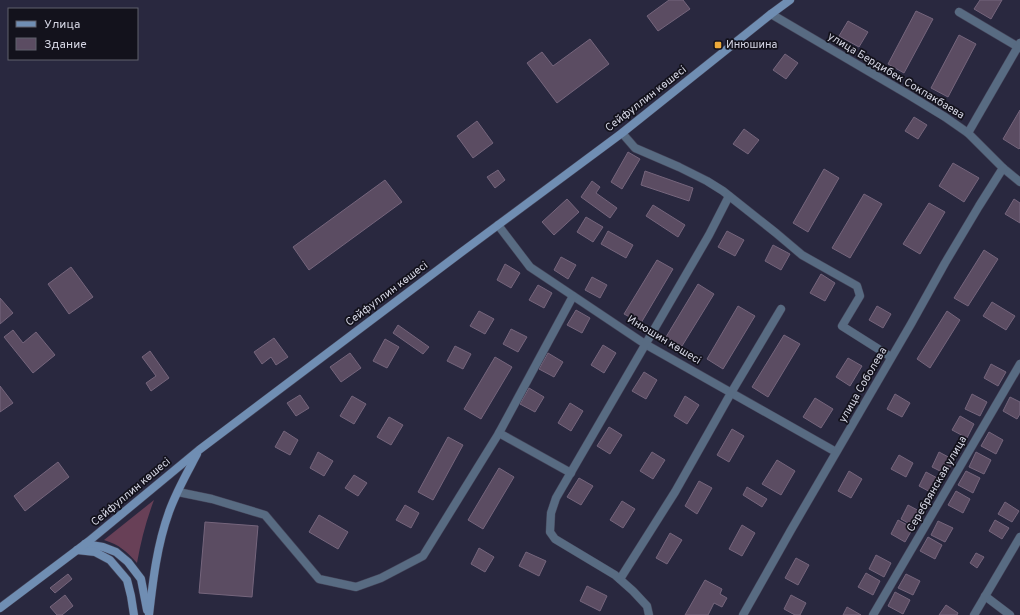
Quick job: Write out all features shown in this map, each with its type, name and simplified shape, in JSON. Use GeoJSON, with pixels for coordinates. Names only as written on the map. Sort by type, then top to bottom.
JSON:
{"type":"FeatureCollection","features":[{"type":"Feature","properties":{"kind":"main road","name":"Сейфуллин көшесі"},"geometry":{"type":"LineString","coordinates":[[0,608],[85,544],[199,450],[622,133],[790,0]]}},
{"type":"Feature","properties":{"kind":"main road"},"geometry":{"type":"LineString","coordinates":[[149,615],[152,584],[162,533],[169,512],[199,450]]}},
{"type":"Feature","properties":{"kind":"main road"},"geometry":{"type":"LineString","coordinates":[[85,544],[102,547],[116,552],[128,562],[141,579],[149,615]]}},
{"type":"Feature","properties":{"kind":"main road"},"geometry":{"type":"LineString","coordinates":[[77,550],[95,552],[110,560],[127,580],[134,615]]}},
{"type":"Feature","properties":{"kind":"street"},"geometry":{"type":"LineString","coordinates":[[959,12],[1019,46],[968,133]]}},
{"type":"Feature","properties":{"kind":"street","name":"улица Бердибек Сокпакбаева"},"geometry":{"type":"LineString","coordinates":[[771,14],[945,117],[968,133],[1003,168],[1020,182]]}},
{"type":"Feature","properties":{"kind":"street"},"geometry":{"type":"LineString","coordinates":[[622,133],[635,148],[707,181],[729,196],[802,255],[857,286],[860,296],[842,326],[892,357]]}},
{"type":"Feature","properties":{"kind":"street","name":"улица Соболева"},"geometry":{"type":"LineString","coordinates":[[743,615],[979,206],[1003,168]]}},
{"type":"Feature","properties":{"kind":"street"},"geometry":{"type":"LineString","coordinates":[[649,615],[647,606],[620,578],[555,539],[550,532],[551,513],[556,498],[709,235],[729,196]]}},
{"type":"Feature","properties":{"kind":"street","name":"Инюшин көшесі"},"geometry":{"type":"LineString","coordinates":[[498,225],[530,267],[573,296],[645,344],[836,452]]}},
{"type":"Feature","properties":{"kind":"street"},"geometry":{"type":"LineString","coordinates":[[178,492],[212,499],[265,515],[319,578],[356,587],[381,578],[423,556],[499,434],[573,296]]}},
{"type":"Feature","properties":{"kind":"street"},"geometry":{"type":"LineString","coordinates":[[620,578],[675,492],[781,309]]}},
{"type":"Feature","properties":{"kind":"street","name":"Серебрянская улица"},"geometry":{"type":"LineString","coordinates":[[873,615],[1020,364]]}},
{"type":"Feature","properties":{"kind":"street"},"geometry":{"type":"LineString","coordinates":[[499,434],[571,473]]}},
{"type":"Feature","properties":{"kind":"street"},"geometry":{"type":"LineString","coordinates":[[974,615],[1020,537]]}},
{"type":"Feature","properties":{"kind":"street"},"geometry":{"type":"LineString","coordinates":[[985,596],[1010,615]]}},
{"type":"Feature","properties":{"kind":"shaded area"},"geometry":{"type":"Polygon","coordinates":[[[154,500],[144,531],[137,563],[122,549],[104,540],[154,500]]]}},
{"type":"Feature","properties":{"kind":"building"},"geometry":{"type":"Polygon","coordinates":[[[669,0],[683,0],[690,9],[658,31],[647,16],[669,0]]]}},
{"type":"Feature","properties":{"kind":"building"},"geometry":{"type":"Polygon","coordinates":[[[980,0],[1002,0],[991,19],[974,9],[980,0]]]}},
{"type":"Feature","properties":{"kind":"building"},"geometry":{"type":"Polygon","coordinates":[[[916,11],[933,19],[904,73],[888,64],[916,11]]]}},
{"type":"Feature","properties":{"kind":"building"},"geometry":{"type":"Polygon","coordinates":[[[848,21],[868,32],[859,47],[839,36],[848,21]]]}},
{"type":"Feature","properties":{"kind":"building"},"geometry":{"type":"Polygon","coordinates":[[[959,35],[976,44],[948,97],[931,88],[959,35]]]}},
{"type":"Feature","properties":{"kind":"building"},"geometry":{"type":"Polygon","coordinates":[[[590,39],[609,64],[557,103],[527,63],[542,52],[553,66],[590,39]]]}},
{"type":"Feature","properties":{"kind":"building"},"geometry":{"type":"Polygon","coordinates":[[[785,54],[798,63],[786,79],[773,70],[785,54]]]}},
{"type":"Feature","properties":{"kind":"building"},"geometry":{"type":"Polygon","coordinates":[[[1020,110],[1020,148],[1019,149],[1003,139],[1020,110]]]}},
{"type":"Feature","properties":{"kind":"building"},"geometry":{"type":"Polygon","coordinates":[[[914,117],[927,125],[918,139],[905,131],[914,117]]]}},
{"type":"Feature","properties":{"kind":"building"},"geometry":{"type":"Polygon","coordinates":[[[477,121],[493,143],[473,158],[457,136],[477,121]]]}},
{"type":"Feature","properties":{"kind":"building"},"geometry":{"type":"Polygon","coordinates":[[[744,129],[759,140],[748,154],[733,144],[744,129]]]}},
{"type":"Feature","properties":{"kind":"building"},"geometry":{"type":"Polygon","coordinates":[[[628,152],[640,159],[622,189],[611,182],[628,152]]]}},
{"type":"Feature","properties":{"kind":"building"},"geometry":{"type":"Polygon","coordinates":[[[953,163],[979,178],[964,202],[939,186],[953,163]]]}},
{"type":"Feature","properties":{"kind":"building"},"geometry":{"type":"Polygon","coordinates":[[[824,169],[839,178],[808,232],[793,223],[824,169]]]}},
{"type":"Feature","properties":{"kind":"building"},"geometry":{"type":"Polygon","coordinates":[[[498,170],[505,180],[495,188],[487,177],[498,170]]]}},
{"type":"Feature","properties":{"kind":"building"},"geometry":{"type":"Polygon","coordinates":[[[645,171],[693,188],[689,201],[641,185],[645,171]]]}},
{"type":"Feature","properties":{"kind":"building"},"geometry":{"type":"Polygon","coordinates":[[[385,180],[402,202],[309,270],[293,247],[385,180]]]}},
{"type":"Feature","properties":{"kind":"building"},"geometry":{"type":"Polygon","coordinates":[[[592,181],[600,187],[596,193],[617,208],[610,218],[581,197],[592,181]]]}},
{"type":"Feature","properties":{"kind":"building"},"geometry":{"type":"Polygon","coordinates":[[[864,194],[882,204],[850,258],[832,248],[864,194]]]}},
{"type":"Feature","properties":{"kind":"building"},"geometry":{"type":"Polygon","coordinates":[[[567,199],[579,212],[554,235],[542,222],[567,199]]]}},
{"type":"Feature","properties":{"kind":"building"},"geometry":{"type":"Polygon","coordinates":[[[1014,199],[1020,203],[1020,223],[1005,214],[1014,199]]]}},
{"type":"Feature","properties":{"kind":"building"},"geometry":{"type":"Polygon","coordinates":[[[929,203],[945,212],[920,254],[903,244],[929,203]]]}},
{"type":"Feature","properties":{"kind":"building"},"geometry":{"type":"Polygon","coordinates":[[[653,205],[685,225],[678,237],[646,216],[653,205]]]}},
{"type":"Feature","properties":{"kind":"building"},"geometry":{"type":"Polygon","coordinates":[[[586,217],[603,227],[593,242],[577,232],[586,217]]]}},
{"type":"Feature","properties":{"kind":"building"},"geometry":{"type":"Polygon","coordinates":[[[608,231],[633,245],[626,258],[601,244],[608,231]]]}},
{"type":"Feature","properties":{"kind":"building"},"geometry":{"type":"Polygon","coordinates":[[[727,231],[744,240],[735,256],[718,247],[727,231]]]}},
{"type":"Feature","properties":{"kind":"building"},"geometry":{"type":"Polygon","coordinates":[[[773,245],[790,254],[781,270],[765,261],[773,245]]]}},
{"type":"Feature","properties":{"kind":"building"},"geometry":{"type":"Polygon","coordinates":[[[984,250],[998,259],[968,306],[954,298],[984,250]]]}},
{"type":"Feature","properties":{"kind":"building"},"geometry":{"type":"Polygon","coordinates":[[[561,257],[576,265],[568,279],[554,270],[561,257]]]}},
{"type":"Feature","properties":{"kind":"building"},"geometry":{"type":"Polygon","coordinates":[[[657,260],[673,269],[641,323],[624,314],[657,260]]]}},
{"type":"Feature","properties":{"kind":"building"},"geometry":{"type":"Polygon","coordinates":[[[505,264],[520,273],[511,288],[497,280],[505,264]]]}},
{"type":"Feature","properties":{"kind":"building"},"geometry":{"type":"Polygon","coordinates":[[[71,267],[93,297],[69,314],[48,284],[71,267]]]}},
{"type":"Feature","properties":{"kind":"building"},"geometry":{"type":"Polygon","coordinates":[[[821,274],[835,283],[825,301],[810,293],[821,274]]]}},
{"type":"Feature","properties":{"kind":"building"},"geometry":{"type":"Polygon","coordinates":[[[592,277],[607,285],[600,298],[585,290],[592,277]]]}},
{"type":"Feature","properties":{"kind":"building"},"geometry":{"type":"Polygon","coordinates":[[[698,284],[714,294],[682,346],[666,337],[698,284]]]}},
{"type":"Feature","properties":{"kind":"building"},"geometry":{"type":"Polygon","coordinates":[[[538,285],[552,293],[544,308],[529,300],[538,285]]]}},
{"type":"Feature","properties":{"kind":"building"},"geometry":{"type":"Polygon","coordinates":[[[0,298],[13,313],[0,324],[0,298]]]}},
{"type":"Feature","properties":{"kind":"building"},"geometry":{"type":"Polygon","coordinates":[[[992,302],[1015,316],[1006,330],[983,316],[992,302]]]}},
{"type":"Feature","properties":{"kind":"building"},"geometry":{"type":"Polygon","coordinates":[[[738,306],[755,316],[723,369],[707,359],[738,306]]]}},
{"type":"Feature","properties":{"kind":"building"},"geometry":{"type":"Polygon","coordinates":[[[877,306],[891,314],[883,328],[869,320],[877,306]]]}},
{"type":"Feature","properties":{"kind":"building"},"geometry":{"type":"Polygon","coordinates":[[[576,310],[590,318],[582,333],[567,325],[576,310]]]}},
{"type":"Feature","properties":{"kind":"building"},"geometry":{"type":"Polygon","coordinates":[[[479,311],[494,319],[485,334],[470,326],[479,311]]]}},
{"type":"Feature","properties":{"kind":"building"},"geometry":{"type":"Polygon","coordinates":[[[947,311],[960,320],[930,368],[917,359],[947,311]]]}},
{"type":"Feature","properties":{"kind":"building"},"geometry":{"type":"Polygon","coordinates":[[[398,325],[429,347],[423,354],[393,333],[398,325]]]}},
{"type":"Feature","properties":{"kind":"building"},"geometry":{"type":"Polygon","coordinates":[[[511,329],[527,337],[518,352],[503,344],[511,329]]]}},
{"type":"Feature","properties":{"kind":"building"},"geometry":{"type":"Polygon","coordinates":[[[13,330],[23,343],[36,332],[55,355],[33,373],[4,337],[13,330]]]}},
{"type":"Feature","properties":{"kind":"building"},"geometry":{"type":"Polygon","coordinates":[[[784,335],[800,344],[768,397],[752,387],[784,335]]]}},
{"type":"Feature","properties":{"kind":"building"},"geometry":{"type":"Polygon","coordinates":[[[274,338],[288,357],[276,365],[271,357],[262,364],[254,352],[274,338]]]}},
{"type":"Feature","properties":{"kind":"building"},"geometry":{"type":"Polygon","coordinates":[[[385,339],[399,347],[387,368],[373,361],[385,339]]]}},
{"type":"Feature","properties":{"kind":"building"},"geometry":{"type":"Polygon","coordinates":[[[603,345],[616,353],[604,373],[591,365],[603,345]]]}},
{"type":"Feature","properties":{"kind":"building"},"geometry":{"type":"Polygon","coordinates":[[[455,346],[471,354],[463,369],[447,361],[455,346]]]}},
{"type":"Feature","properties":{"kind":"building"},"geometry":{"type":"Polygon","coordinates":[[[150,351],[169,378],[151,391],[146,383],[156,376],[142,357],[150,351]]]}},
{"type":"Feature","properties":{"kind":"building"},"geometry":{"type":"Polygon","coordinates":[[[350,353],[361,368],[341,382],[330,367],[350,353]]]}},
{"type":"Feature","properties":{"kind":"building"},"geometry":{"type":"Polygon","coordinates":[[[548,353],[563,362],[554,377],[539,369],[548,353]]]}},
{"type":"Feature","properties":{"kind":"building"},"geometry":{"type":"Polygon","coordinates":[[[495,357],[512,367],[481,419],[464,409],[495,357]]]}},
{"type":"Feature","properties":{"kind":"building"},"geometry":{"type":"Polygon","coordinates":[[[848,358],[862,366],[850,386],[836,377],[848,358]]]}},
{"type":"Feature","properties":{"kind":"building"},"geometry":{"type":"Polygon","coordinates":[[[991,364],[1006,372],[998,386],[984,378],[991,364]]]}},
{"type":"Feature","properties":{"kind":"building"},"geometry":{"type":"Polygon","coordinates":[[[644,372],[657,380],[646,399],[632,391],[644,372]]]}},
{"type":"Feature","properties":{"kind":"building"},"geometry":{"type":"Polygon","coordinates":[[[0,386],[13,403],[0,412],[0,386]]]}},
{"type":"Feature","properties":{"kind":"building"},"geometry":{"type":"Polygon","coordinates":[[[529,388],[544,397],[535,412],[520,404],[529,388]]]}},
{"type":"Feature","properties":{"kind":"building"},"geometry":{"type":"Polygon","coordinates":[[[895,394],[910,403],[902,417],[887,409],[895,394]]]}},
{"type":"Feature","properties":{"kind":"building"},"geometry":{"type":"Polygon","coordinates":[[[972,394],[987,402],[980,416],[965,409],[972,394]]]}},
{"type":"Feature","properties":{"kind":"building"},"geometry":{"type":"Polygon","coordinates":[[[300,395],[309,408],[296,416],[287,403],[300,395]]]}},
{"type":"Feature","properties":{"kind":"building"},"geometry":{"type":"Polygon","coordinates":[[[352,396],[366,404],[354,424],[340,416],[352,396]]]}},
{"type":"Feature","properties":{"kind":"building"},"geometry":{"type":"Polygon","coordinates":[[[685,396],[699,405],[687,424],[674,416],[685,396]]]}},
{"type":"Feature","properties":{"kind":"building"},"geometry":{"type":"Polygon","coordinates":[[[1010,397],[1020,402],[1020,414],[1017,419],[1003,411],[1010,397]]]}},
{"type":"Feature","properties":{"kind":"building"},"geometry":{"type":"Polygon","coordinates":[[[815,398],[833,409],[821,428],[803,417],[815,398]]]}},
{"type":"Feature","properties":{"kind":"building"},"geometry":{"type":"Polygon","coordinates":[[[570,403],[583,411],[571,431],[558,423],[570,403]]]}},
{"type":"Feature","properties":{"kind":"building"},"geometry":{"type":"Polygon","coordinates":[[[960,416],[974,424],[967,438],[952,430],[960,416]]]}},
{"type":"Feature","properties":{"kind":"building"},"geometry":{"type":"Polygon","coordinates":[[[389,417],[403,425],[391,445],[377,437],[389,417]]]}},
{"type":"Feature","properties":{"kind":"building"},"geometry":{"type":"Polygon","coordinates":[[[609,427],[622,435],[610,454],[597,446],[609,427]]]}},
{"type":"Feature","properties":{"kind":"building"},"geometry":{"type":"Polygon","coordinates":[[[732,429],[744,436],[729,462],[717,455],[732,429]]]}},
{"type":"Feature","properties":{"kind":"building"},"geometry":{"type":"Polygon","coordinates":[[[284,431],[298,440],[290,455],[275,447],[284,431]]]}},
{"type":"Feature","properties":{"kind":"building"},"geometry":{"type":"Polygon","coordinates":[[[989,432],[1003,440],[996,454],[981,446],[989,432]]]}},
{"type":"Feature","properties":{"kind":"building"},"geometry":{"type":"Polygon","coordinates":[[[448,437],[463,445],[433,500],[418,492],[448,437]]]}},
{"type":"Feature","properties":{"kind":"building"},"geometry":{"type":"Polygon","coordinates":[[[318,452],[333,461],[324,476],[310,468],[318,452]]]}},
{"type":"Feature","properties":{"kind":"building"},"geometry":{"type":"Polygon","coordinates":[[[652,452],[665,460],[653,479],[640,471],[652,452]]]}},
{"type":"Feature","properties":{"kind":"building"},"geometry":{"type":"Polygon","coordinates":[[[939,452],[954,460],[946,474],[932,467],[939,452]]]}},
{"type":"Feature","properties":{"kind":"building"},"geometry":{"type":"Polygon","coordinates":[[[976,452],[991,460],[984,474],[969,467],[976,452]]]}},
{"type":"Feature","properties":{"kind":"building"},"geometry":{"type":"Polygon","coordinates":[[[899,455],[913,463],[906,477],[891,469],[899,455]]]}},
{"type":"Feature","properties":{"kind":"building"},"geometry":{"type":"Polygon","coordinates":[[[777,460],[795,471],[781,495],[762,484],[777,460]]]}},
{"type":"Feature","properties":{"kind":"building"},"geometry":{"type":"Polygon","coordinates":[[[58,462],[69,477],[25,511],[14,496],[58,462]]]}},
{"type":"Feature","properties":{"kind":"building"},"geometry":{"type":"Polygon","coordinates":[[[499,468],[514,477],[483,529],[468,520],[499,468]]]}},
{"type":"Feature","properties":{"kind":"building"},"geometry":{"type":"Polygon","coordinates":[[[849,471],[862,479],[851,498],[838,491],[849,471]]]}},
{"type":"Feature","properties":{"kind":"building"},"geometry":{"type":"Polygon","coordinates":[[[966,471],[980,478],[973,493],[958,485],[966,471]]]}},
{"type":"Feature","properties":{"kind":"building"},"geometry":{"type":"Polygon","coordinates":[[[926,472],[941,480],[934,494],[919,486],[926,472]]]}},
{"type":"Feature","properties":{"kind":"building"},"geometry":{"type":"Polygon","coordinates":[[[354,475],[367,483],[358,496],[345,488],[354,475]]]}},
{"type":"Feature","properties":{"kind":"building"},"geometry":{"type":"Polygon","coordinates":[[[579,478],[593,486],[581,505],[567,497],[579,478]]]}},
{"type":"Feature","properties":{"kind":"building"},"geometry":{"type":"Polygon","coordinates":[[[699,481],[712,488],[697,514],[685,506],[699,481]]]}},
{"type":"Feature","properties":{"kind":"building"},"geometry":{"type":"Polygon","coordinates":[[[747,487],[767,499],[762,507],[743,495],[747,487]]]}},
{"type":"Feature","properties":{"kind":"building"},"geometry":{"type":"Polygon","coordinates":[[[956,491],[970,499],[963,513],[948,505],[956,491]]]}},
{"type":"Feature","properties":{"kind":"building"},"geometry":{"type":"Polygon","coordinates":[[[622,501],[635,509],[623,528],[610,520],[622,501]]]}},
{"type":"Feature","properties":{"kind":"building"},"geometry":{"type":"Polygon","coordinates":[[[1005,502],[1019,511],[1012,522],[998,514],[1005,502]]]}},
{"type":"Feature","properties":{"kind":"building"},"geometry":{"type":"Polygon","coordinates":[[[405,505],[419,513],[411,528],[396,520],[405,505]]]}},
{"type":"Feature","properties":{"kind":"building"},"geometry":{"type":"Polygon","coordinates":[[[908,505],[923,513],[915,527],[901,519],[908,505]]]}},
{"type":"Feature","properties":{"kind":"building"},"geometry":{"type":"Polygon","coordinates":[[[319,515],[348,532],[338,549],[309,532],[319,515]]]}},
{"type":"Feature","properties":{"kind":"building"},"geometry":{"type":"Polygon","coordinates":[[[898,520],[913,528],[905,542],[891,534],[898,520]]]}},
{"type":"Feature","properties":{"kind":"building"},"geometry":{"type":"Polygon","coordinates":[[[995,520],[1009,528],[1002,539],[989,531],[995,520]]]}},
{"type":"Feature","properties":{"kind":"building"},"geometry":{"type":"Polygon","coordinates":[[[938,521],[953,528],[945,542],[931,535],[938,521]]]}},
{"type":"Feature","properties":{"kind":"building"},"geometry":{"type":"Polygon","coordinates":[[[205,522],[258,526],[252,597],[199,593],[205,522]]]}},
{"type":"Feature","properties":{"kind":"building"},"geometry":{"type":"Polygon","coordinates":[[[742,525],[755,533],[742,556],[729,549],[742,525]]]}},
{"type":"Feature","properties":{"kind":"building"},"geometry":{"type":"Polygon","coordinates":[[[670,533],[682,540],[667,564],[656,558],[670,533]]]}},
{"type":"Feature","properties":{"kind":"building"},"geometry":{"type":"Polygon","coordinates":[[[928,537],[942,545],[935,559],[920,551],[928,537]]]}},
{"type":"Feature","properties":{"kind":"building"},"geometry":{"type":"Polygon","coordinates":[[[479,548],[494,557],[485,572],[471,564],[479,548]]]}},
{"type":"Feature","properties":{"kind":"building"},"geometry":{"type":"Polygon","coordinates":[[[526,552],[546,561],[539,576],[519,566],[526,552]]]}},
{"type":"Feature","properties":{"kind":"building"},"geometry":{"type":"Polygon","coordinates":[[[976,553],[984,557],[977,568],[970,563],[976,553]]]}},
{"type":"Feature","properties":{"kind":"building"},"geometry":{"type":"Polygon","coordinates":[[[876,555],[891,563],[884,577],[869,569],[876,555]]]}},
{"type":"Feature","properties":{"kind":"building"},"geometry":{"type":"Polygon","coordinates":[[[796,558],[809,565],[798,585],[785,578],[796,558]]]}},
{"type":"Feature","properties":{"kind":"building"},"geometry":{"type":"Polygon","coordinates":[[[866,573],[880,581],[873,595],[858,587],[866,573]]]}},
{"type":"Feature","properties":{"kind":"building"},"geometry":{"type":"Polygon","coordinates":[[[68,574],[72,579],[55,593],[50,588],[68,574]]]}},
{"type":"Feature","properties":{"kind":"building"},"geometry":{"type":"Polygon","coordinates":[[[906,574],[920,581],[913,595],[898,588],[906,574]]]}},
{"type":"Feature","properties":{"kind":"building"},"geometry":{"type":"Polygon","coordinates":[[[705,580],[722,589],[720,594],[727,598],[722,607],[714,603],[708,615],[685,615],[705,580]]]}},
{"type":"Feature","properties":{"kind":"building"},"geometry":{"type":"Polygon","coordinates":[[[587,586],[607,596],[600,611],[580,601],[587,586]]]}},
{"type":"Feature","properties":{"kind":"building"},"geometry":{"type":"Polygon","coordinates":[[[895,592],[910,600],[903,614],[888,606],[895,592]]]}},
{"type":"Feature","properties":{"kind":"building"},"geometry":{"type":"Polygon","coordinates":[[[65,595],[73,606],[62,615],[57,615],[50,607],[65,595]]]}},
{"type":"Feature","properties":{"kind":"building"},"geometry":{"type":"Polygon","coordinates":[[[791,595],[806,603],[800,615],[795,615],[784,609],[791,595]]]}},
{"type":"Feature","properties":{"kind":"building"},"geometry":{"type":"Polygon","coordinates":[[[946,605],[958,613],[957,615],[939,615],[946,605]]]}},
{"type":"Feature","properties":{"kind":"building"},"geometry":{"type":"Polygon","coordinates":[[[847,607],[861,615],[843,615],[847,607]]]}},
{"type":"Feature","properties":{"kind":"place","name":"Инюшина"},"geometry":{"type":"Point","coordinates":[718,45]}}]}
